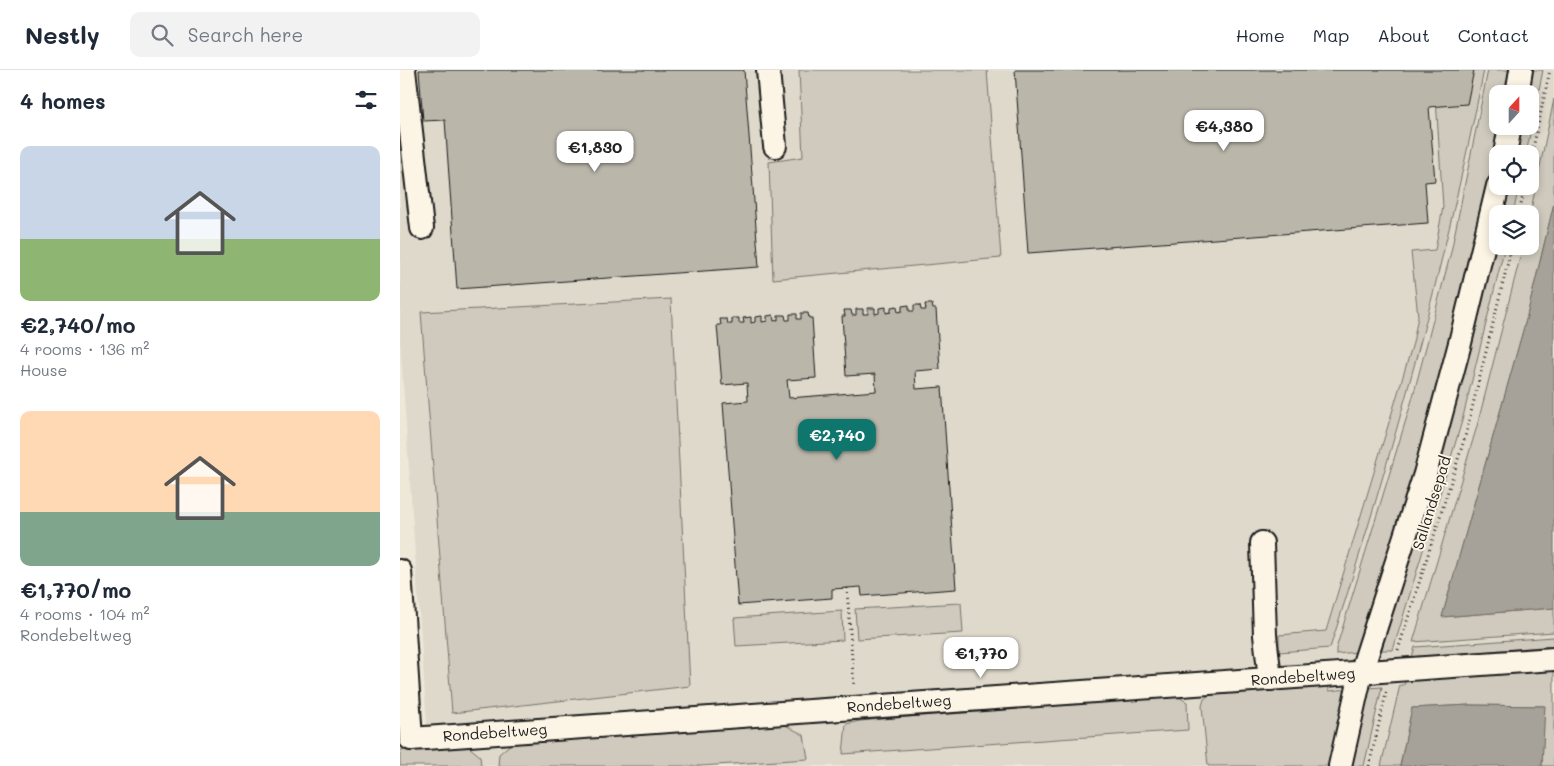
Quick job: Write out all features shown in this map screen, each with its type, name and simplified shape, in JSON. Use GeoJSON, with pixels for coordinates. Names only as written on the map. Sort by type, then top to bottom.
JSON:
{"type":"FeatureCollection","features":[{"type":"Feature","properties":{"kind":"street"},"geometry":{"type":"LineString","coordinates":[[404,70],[408,179],[422,228]]}},
{"type":"Feature","properties":{"kind":"street"},"geometry":{"type":"LineString","coordinates":[[768,70],[775,146]]}},
{"type":"Feature","properties":{"kind":"street"},"geometry":{"type":"LineString","coordinates":[[1518,85],[1521,70]]}},
{"type":"Feature","properties":{"kind":"street"},"geometry":{"type":"LineString","coordinates":[[1340,766],[1361,673],[1425,474],[1460,343],[1496,195]]}},
{"type":"Feature","properties":{"kind":"street"},"geometry":{"type":"LineString","coordinates":[[1262,543],[1265,635],[1270,679]]}},
{"type":"Feature","properties":{"kind":"street","name":"Rondebeltweg"},"geometry":{"type":"LineString","coordinates":[[400,571],[406,742],[1554,659]]}},
{"type":"Feature","properties":{"kind":"path"},"geometry":{"type":"LineString","coordinates":[[1534,145],[1550,70]]}},
{"type":"Feature","properties":{"kind":"path","name":"Sallandsepad"},"geometry":{"type":"LineString","coordinates":[[1370,766],[1391,670],[1464,437],[1510,255]]}},
{"type":"Feature","properties":{"kind":"path"},"geometry":{"type":"LineString","coordinates":[[847,588],[854,687]]}},
{"type":"Feature","properties":{"kind":"shaded area"},"geometry":{"type":"Polygon","coordinates":[[[400,70],[1554,70],[1554,766],[430,766],[400,341],[400,70]]]}},
{"type":"Feature","properties":{"kind":"shaded area"},"geometry":{"type":"Polygon","coordinates":[[[799,70],[987,70],[1001,258],[773,279],[769,162],[803,157],[799,70]]]}},
{"type":"Feature","properties":{"kind":"shaded area"},"geometry":{"type":"Polygon","coordinates":[[[1462,70],[1484,70],[1434,290],[1375,505],[1353,576],[1330,648],[1279,652],[1279,635],[1326,631],[1413,343],[1418,316],[1411,252],[1435,250],[1443,207],[1436,99],[1462,70]]]}},
{"type":"Feature","properties":{"kind":"shaded area"},"geometry":{"type":"Polygon","coordinates":[[[1488,70],[1511,70],[1508,85],[1489,85],[1489,135],[1498,135],[1496,145],[1489,145],[1489,179],[1486,193],[1454,325],[1418,457],[1358,652],[1336,654],[1412,400],[1451,252],[1488,70]]]}},
{"type":"Feature","properties":{"kind":"shaded area"},"geometry":{"type":"Polygon","coordinates":[[[1531,70],[1543,70],[1539,90],[1539,85],[1528,85],[1531,70]]]}},
{"type":"Feature","properties":{"kind":"shaded area"},"geometry":{"type":"Polygon","coordinates":[[[1554,99],[1554,203],[1526,320],[1442,617],[1554,608],[1554,632],[1413,642],[1477,426],[1521,255],[1539,255],[1539,205],[1532,205],[1534,195],[1539,195],[1539,171],[1554,99]]]}},
{"type":"Feature","properties":{"kind":"shaded area"},"geometry":{"type":"Polygon","coordinates":[[[1518,135],[1530,135],[1528,145],[1516,145],[1518,135]]]}},
{"type":"Feature","properties":{"kind":"shaded area"},"geometry":{"type":"Polygon","coordinates":[[[1505,195],[1517,195],[1515,205],[1503,205],[1505,195]]]}},
{"type":"Feature","properties":{"kind":"shaded area"},"geometry":{"type":"Polygon","coordinates":[[[1554,203],[1554,608],[1442,617],[1526,320],[1554,203]]]}},
{"type":"Feature","properties":{"kind":"shaded area"},"geometry":{"type":"Polygon","coordinates":[[[1489,255],[1503,255],[1462,421],[1393,650],[1379,650],[1489,255]]]}},
{"type":"Feature","properties":{"kind":"shaded area"},"geometry":{"type":"Polygon","coordinates":[[[671,299],[690,686],[452,713],[421,312],[671,299]]]}},
{"type":"Feature","properties":{"kind":"shaded area"},"geometry":{"type":"Polygon","coordinates":[[[961,603],[963,633],[857,639],[855,609],[961,603]]]}},
{"type":"Feature","properties":{"kind":"shaded area"},"geometry":{"type":"Polygon","coordinates":[[[842,611],[843,640],[736,646],[734,618],[842,611]]]}},
{"type":"Feature","properties":{"kind":"shaded area"},"geometry":{"type":"Polygon","coordinates":[[[1554,637],[1554,646],[1412,657],[1415,647],[1554,637]]]}},
{"type":"Feature","properties":{"kind":"shaded area"},"geometry":{"type":"Polygon","coordinates":[[[1554,666],[1554,766],[1542,766],[1544,706],[1470,705],[1412,708],[1400,766],[1381,766],[1400,685],[1404,685],[1406,677],[1554,666]]]}},
{"type":"Feature","properties":{"kind":"shaded area"},"geometry":{"type":"Polygon","coordinates":[[[1328,682],[1329,691],[1348,689],[1330,766],[1208,766],[1202,706],[1204,699],[1214,691],[1328,682]]]}},
{"type":"Feature","properties":{"kind":"shaded area"},"geometry":{"type":"Polygon","coordinates":[[[1382,687],[1364,766],[1349,766],[1368,688],[1382,687]]]}},
{"type":"Feature","properties":{"kind":"shaded area"},"geometry":{"type":"Polygon","coordinates":[[[1174,694],[1187,702],[1188,730],[843,754],[846,724],[860,721],[1174,694]]]}},
{"type":"Feature","properties":{"kind":"shaded area"},"geometry":{"type":"Polygon","coordinates":[[[1470,705],[1545,706],[1542,766],[1400,766],[1412,708],[1470,705]]]}},
{"type":"Feature","properties":{"kind":"shaded area"},"geometry":{"type":"Polygon","coordinates":[[[785,725],[804,735],[808,759],[701,766],[498,766],[499,754],[512,743],[785,725]]]}},
{"type":"Feature","properties":{"kind":"shaded area"},"geometry":{"type":"Polygon","coordinates":[[[469,747],[480,756],[481,766],[400,766],[400,750],[469,747]]]}},
{"type":"Feature","properties":{"kind":"building"},"geometry":{"type":"Polygon","coordinates":[[[419,70],[744,70],[759,267],[457,289],[445,120],[423,121],[419,70]]]}},
{"type":"Feature","properties":{"kind":"building"},"geometry":{"type":"Polygon","coordinates":[[[1015,70],[1474,70],[1467,104],[1429,107],[1435,181],[1425,182],[1428,223],[1028,253],[1015,70]]]}},
{"type":"Feature","properties":{"kind":"building"},"geometry":{"type":"Polygon","coordinates":[[[925,304],[932,304],[933,309],[936,309],[940,369],[915,371],[916,389],[942,387],[956,589],[862,596],[861,587],[832,589],[832,598],[738,605],[723,403],[748,401],[747,383],[722,385],[717,325],[721,325],[720,319],[727,319],[728,324],[732,324],[732,318],[739,318],[739,323],[744,323],[743,318],[751,317],[751,323],[755,322],[755,317],[762,316],[762,322],[767,321],[767,316],[773,315],[774,321],[778,320],[778,315],[785,315],[786,320],[790,320],[790,314],[797,314],[797,319],[801,319],[801,313],[808,313],[809,318],[812,318],[816,378],[787,380],[789,398],[876,391],[875,374],[846,376],[842,316],[845,316],[844,310],[851,310],[852,315],[856,315],[856,309],[863,309],[863,314],[868,314],[868,308],[875,308],[875,314],[879,313],[879,308],[886,307],[886,313],[891,312],[891,307],[897,306],[898,312],[902,311],[902,306],[909,305],[909,311],[914,311],[914,305],[920,305],[921,310],[926,310],[925,304]]]}}]}
